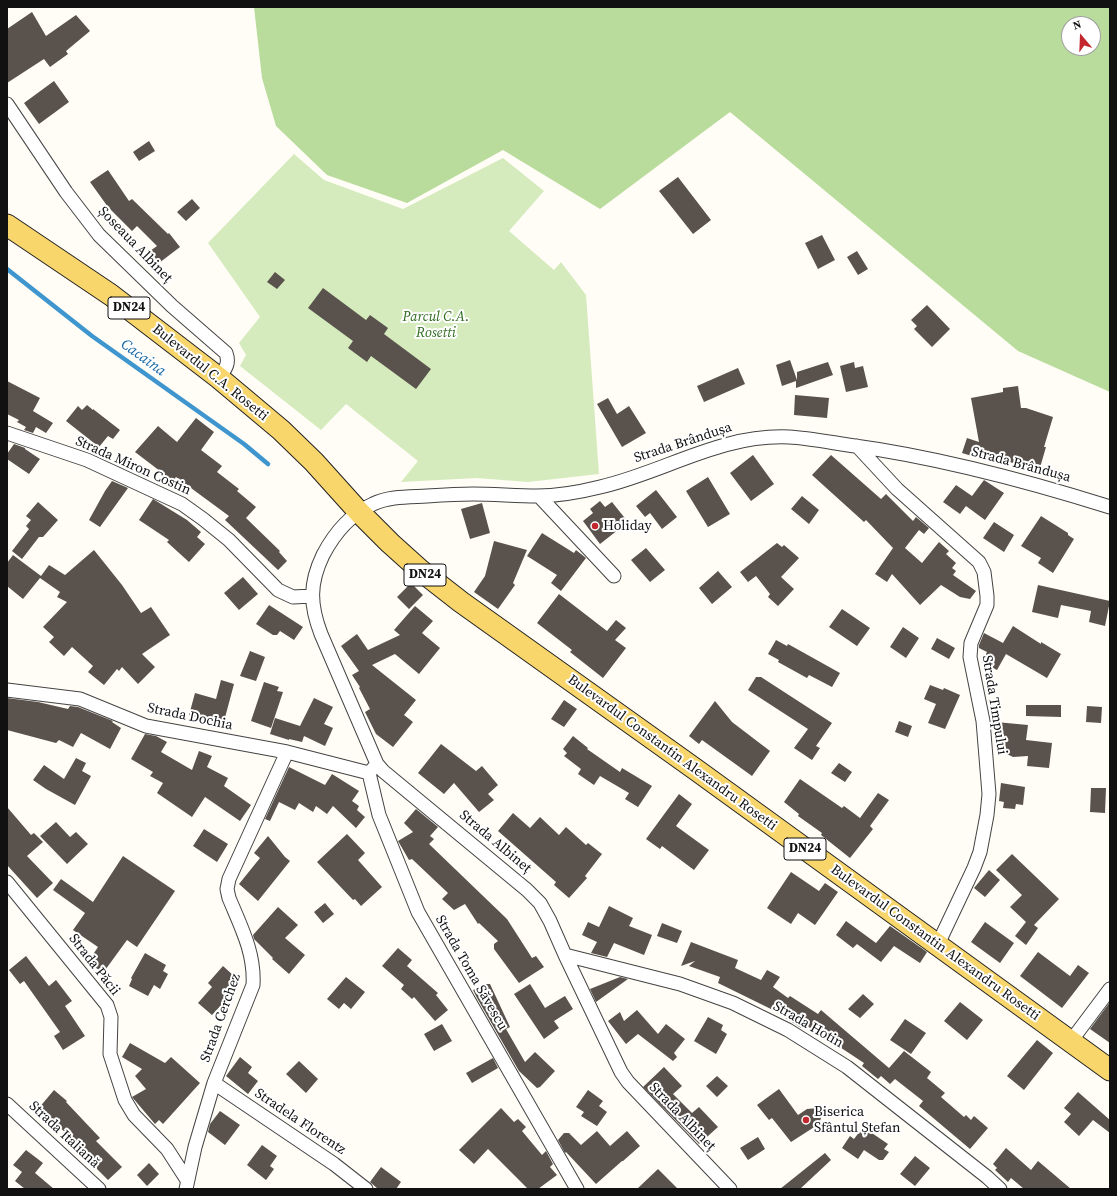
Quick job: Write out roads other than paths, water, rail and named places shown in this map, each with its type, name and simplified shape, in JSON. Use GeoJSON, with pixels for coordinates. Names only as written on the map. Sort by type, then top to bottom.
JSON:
{"type":"FeatureCollection","features":[{"type":"Feature","properties":{"kind":"main road","name":"Bulevardul C.A. Rosetti"},"geometry":{"type":"LineString","coordinates":[[7,225],[111,295],[219,378],[281,430],[314,462],[359,512]]}},
{"type":"Feature","properties":{"kind":"main road","name":"Bulevardul Constantin Alexandru Rosetti"},"geometry":{"type":"LineString","coordinates":[[359,512],[420,570],[461,602],[938,944],[1110,1070]]}},
{"type":"Feature","properties":{"kind":"street","name":"Șoseaua Albineț"},"geometry":{"type":"LineString","coordinates":[[7,104],[66,192],[99,235],[172,306],[226,353],[228,362],[227,366],[219,378]]}},
{"type":"Feature","properties":{"kind":"street","name":"Strada Miron Costin"},"geometry":{"type":"LineString","coordinates":[[7,432],[87,460],[182,504],[229,540],[278,590],[293,597],[312,596]]}},
{"type":"Feature","properties":{"kind":"street","name":"Strada Brândușa"},"geometry":{"type":"LineString","coordinates":[[359,512],[374,503],[407,497],[472,494],[539,496],[566,494],[601,487],[657,469],[696,453],[724,444],[750,439],[790,437],[894,451],[956,464],[1110,507]]}},
{"type":"Feature","properties":{"kind":"street","name":"Strada Timpului"},"geometry":{"type":"LineString","coordinates":[[857,446],[897,489],[979,562],[984,572],[987,596],[986,605],[971,643],[970,653],[983,721],[989,794],[987,815],[980,852],[974,868],[938,944]]}},
{"type":"Feature","properties":{"kind":"street"},"geometry":{"type":"LineString","coordinates":[[539,496],[614,576]]}},
{"type":"Feature","properties":{"kind":"street","name":"Strada Albineț"},"geometry":{"type":"LineString","coordinates":[[359,512],[340,529],[328,546],[318,565],[312,596],[314,616],[373,768],[384,771],[527,890],[540,903],[550,921],[621,1072],[628,1082],[730,1189]]}},
{"type":"Feature","properties":{"kind":"street","name":"Strada Dochia"},"geometry":{"type":"LineString","coordinates":[[7,690],[80,699],[146,726],[373,768]]}},
{"type":"Feature","properties":{"kind":"street","name":"Strada Cerchez"},"geometry":{"type":"LineString","coordinates":[[186,1185],[195,1147],[214,1083],[253,985],[253,962],[251,951],[227,889],[229,879],[286,752]]}},
{"type":"Feature","properties":{"kind":"street","name":"Strada Toma Săvescu"},"geometry":{"type":"LineString","coordinates":[[373,768],[379,815],[418,912],[577,1189]]}},
{"type":"Feature","properties":{"kind":"street","name":"Strada Păcii"},"geometry":{"type":"LineString","coordinates":[[7,882],[106,1004],[111,1017],[110,1054],[125,1100],[134,1115],[167,1150],[186,1185]]}},
{"type":"Feature","properties":{"kind":"street","name":"Strada Hotin"},"geometry":{"type":"LineString","coordinates":[[565,955],[680,984],[733,1003],[788,1030],[847,1067],[987,1177],[1000,1189]]}},
{"type":"Feature","properties":{"kind":"street"},"geometry":{"type":"LineString","coordinates":[[1070,1042],[1110,989]]}},
{"type":"Feature","properties":{"kind":"street","name":"Stradela Florentz"},"geometry":{"type":"LineString","coordinates":[[214,1083],[334,1164],[366,1189]]}},
{"type":"Feature","properties":{"kind":"street","name":"Strada Italiană"},"geometry":{"type":"LineString","coordinates":[[7,1104],[99,1189]]}},
{"type":"Feature","properties":{"kind":"waterway","name":"Cacaina"},"geometry":{"type":"LineString","coordinates":[[7,269],[92,336],[244,444],[268,464]]}},
{"type":"Feature","properties":{"kind":"place","name":"Holiday"},"geometry":{"type":"Point","coordinates":[595,526]}},
{"type":"Feature","properties":{"kind":"place","name":"Biserica Sfântul Ștefan"},"geometry":{"type":"Point","coordinates":[806,1120]}},
{"type":"Feature","properties":{"kind":"park label","name":"Parcul C.A. Rosetti"},"geometry":{"type":"Point","coordinates":[436,326]}}]}
